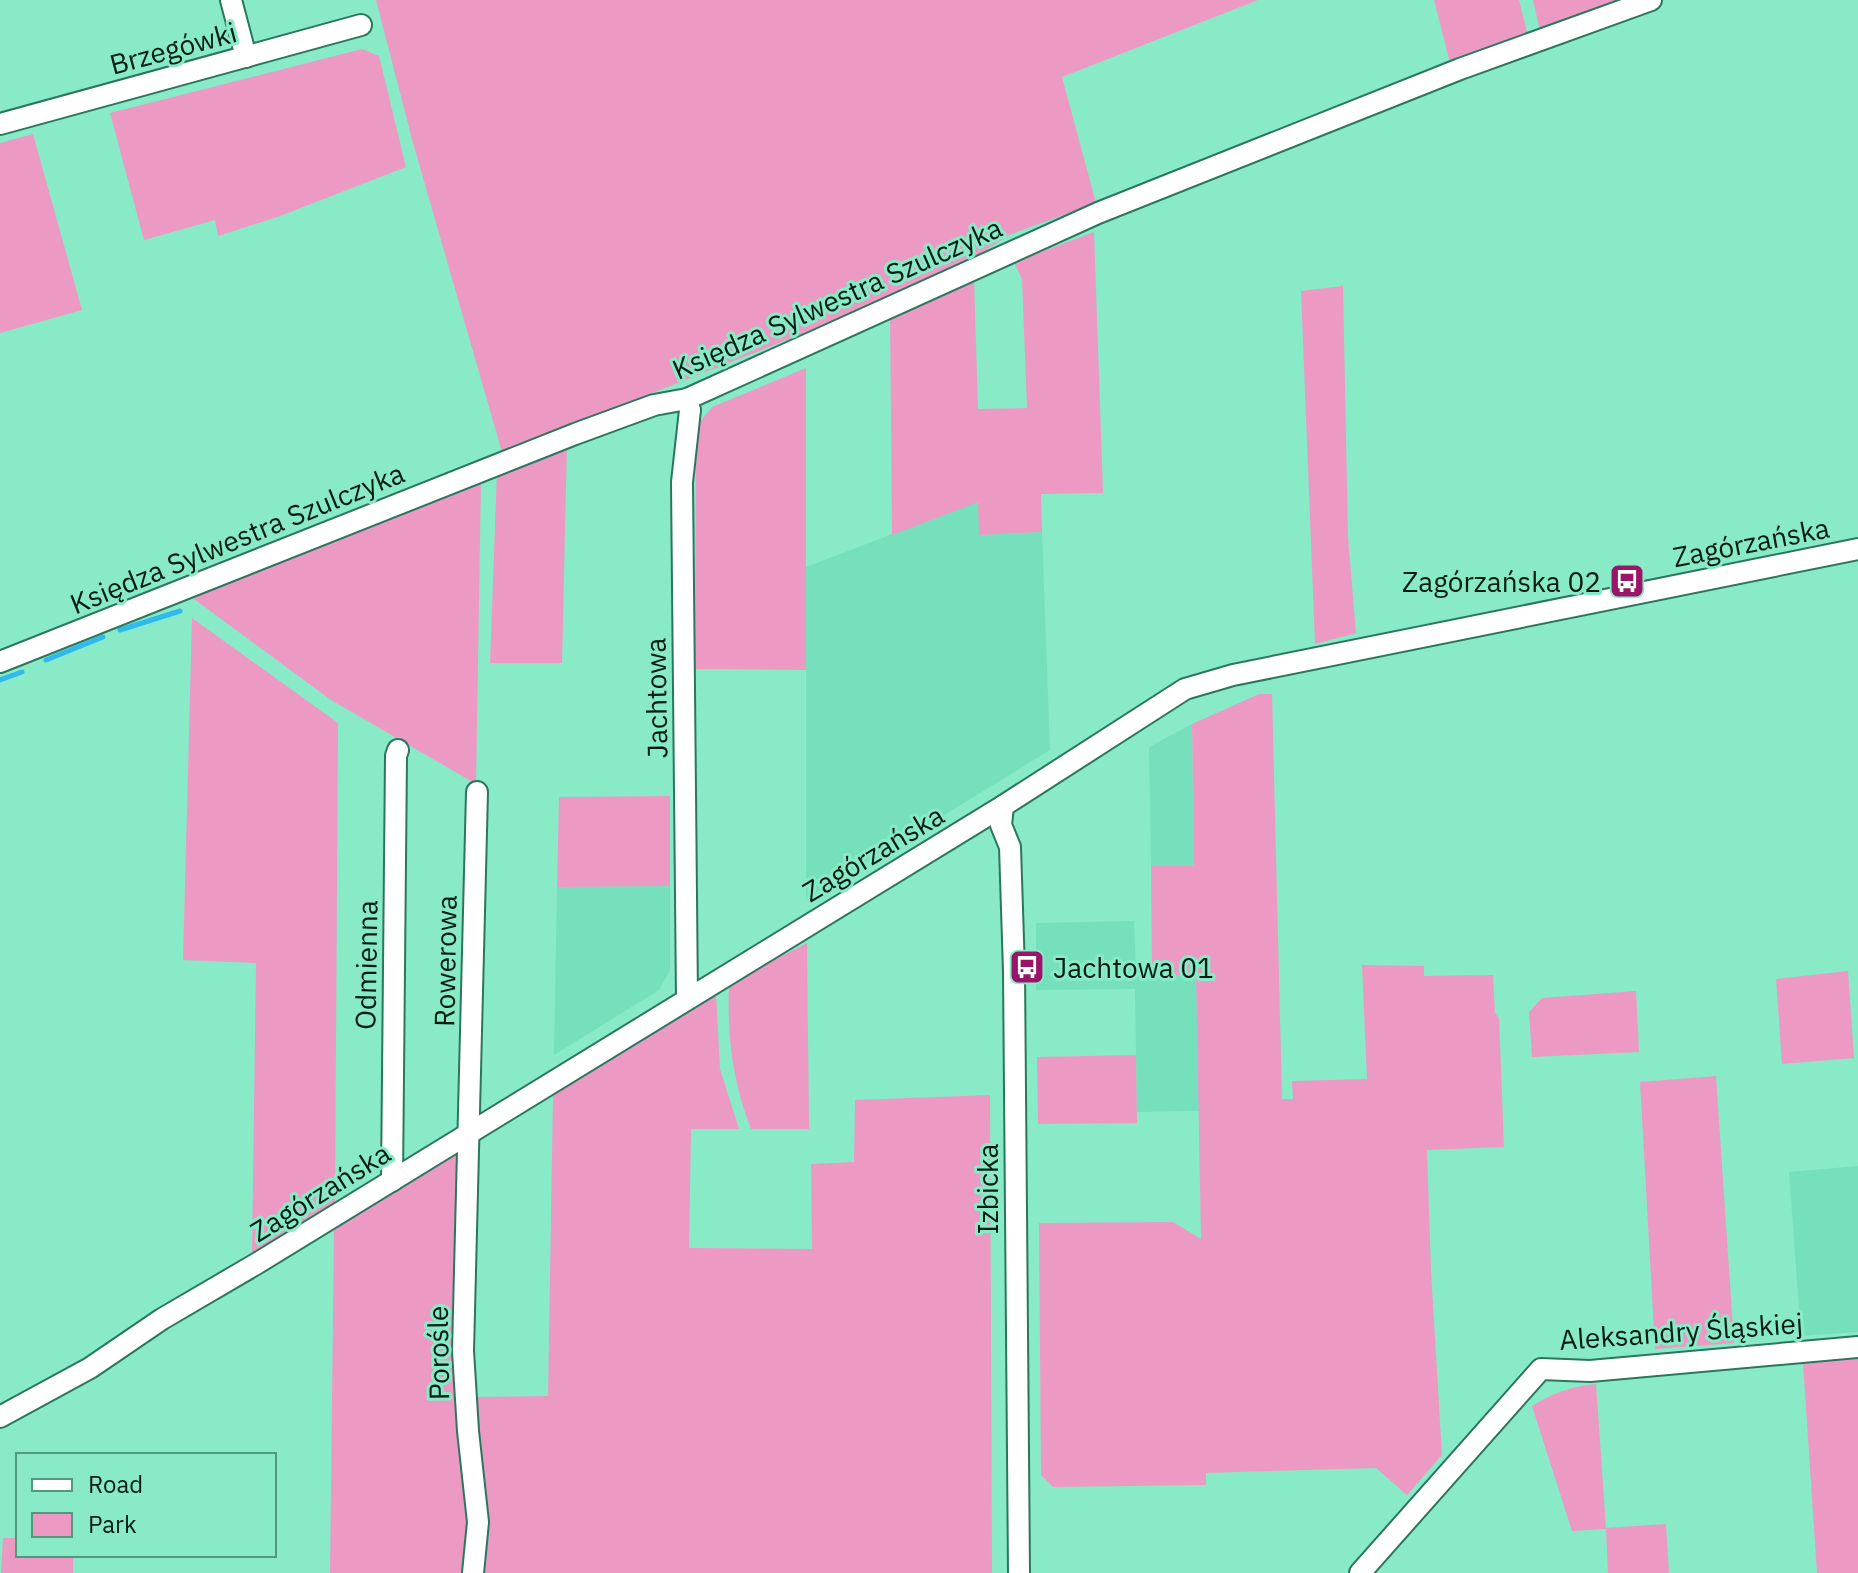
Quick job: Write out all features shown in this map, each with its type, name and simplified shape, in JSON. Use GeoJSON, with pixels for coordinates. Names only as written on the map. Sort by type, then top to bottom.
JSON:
{"type":"FeatureCollection","features":[{"type":"Feature","properties":{"kind":"street"},"geometry":{"type":"LineString","coordinates":[[231,0],[246,57]]}},
{"type":"Feature","properties":{"kind":"street","name":"Księdza Sylwestra Szulczyka"},"geometry":{"type":"LineString","coordinates":[[0,662],[575,434],[654,405],[687,399],[1098,213],[1460,69],[1651,0]]}},
{"type":"Feature","properties":{"kind":"street","name":"Brzegówki"},"geometry":{"type":"LineString","coordinates":[[0,124],[361,25]]}},
{"type":"Feature","properties":{"kind":"street","name":"Jachtowa"},"geometry":{"type":"LineString","coordinates":[[687,399],[690,410],[682,482],[687,999]]}},
{"type":"Feature","properties":{"kind":"street","name":"Zagórzańska"},"geometry":{"type":"LineString","coordinates":[[0,1417],[90,1368],[162,1319],[1003,806],[1185,689],[1233,675],[1858,549]]}},
{"type":"Feature","properties":{"kind":"street","name":"Odmienna"},"geometry":{"type":"LineString","coordinates":[[392,1181],[398,750]]}},
{"type":"Feature","properties":{"kind":"street","name":"Rowerowa"},"geometry":{"type":"LineString","coordinates":[[470,1131],[477,792]]}},
{"type":"Feature","properties":{"kind":"street","name":"Izbicka"},"geometry":{"type":"LineString","coordinates":[[1003,806],[1001,825],[1010,847],[1013,931],[1019,1573]]}},
{"type":"Feature","properties":{"kind":"street","name":"Porośle"},"geometry":{"type":"LineString","coordinates":[[470,1131],[463,1351],[478,1522],[473,1573]]}},
{"type":"Feature","properties":{"kind":"street","name":"Aleksandry Śląskiej"},"geometry":{"type":"LineString","coordinates":[[1360,1573],[1541,1369],[1590,1371],[1858,1347]]}},
{"type":"Feature","properties":{"kind":"shaded area"},"geometry":{"type":"Polygon","coordinates":[[[979,501],[979,535],[1042,532],[1050,750],[806,900],[806,567],[979,501]]]}},
{"type":"Feature","properties":{"kind":"shaded area"},"geometry":{"type":"Polygon","coordinates":[[[1192,724],[1194,866],[1151,866],[1149,747],[1192,724]]]}},
{"type":"Feature","properties":{"kind":"shaded area"},"geometry":{"type":"Polygon","coordinates":[[[670,886],[670,970],[659,990],[554,1055],[557,887],[670,886]]]}},
{"type":"Feature","properties":{"kind":"shaded area"},"geometry":{"type":"Polygon","coordinates":[[[1134,921],[1136,976],[1196,974],[1199,1111],[1137,1112],[1135,989],[1036,990],[1036,923],[1134,921]]]}},
{"type":"Feature","properties":{"kind":"shaded area"},"geometry":{"type":"Polygon","coordinates":[[[1858,1166],[1858,1332],[1801,1336],[1789,1172],[1858,1166]]]}},
{"type":"Feature","properties":{"kind":"green space"},"geometry":{"type":"Polygon","coordinates":[[[376,0],[1258,0],[1062,77],[1096,203],[1011,234],[965,263],[807,332],[502,452],[413,143],[376,0]]]}},
{"type":"Feature","properties":{"kind":"green space"},"geometry":{"type":"Polygon","coordinates":[[[1434,0],[1519,0],[1528,36],[1450,63],[1434,0]]]}},
{"type":"Feature","properties":{"kind":"green space"},"geometry":{"type":"Polygon","coordinates":[[[1533,0],[1624,0],[1540,31],[1533,0]]]}},
{"type":"Feature","properties":{"kind":"green space"},"geometry":{"type":"Polygon","coordinates":[[[362,49],[379,56],[406,167],[280,216],[218,236],[215,220],[144,240],[110,113],[362,49]]]}},
{"type":"Feature","properties":{"kind":"green space"},"geometry":{"type":"Polygon","coordinates":[[[33,134],[82,310],[0,333],[0,143],[33,134]]]}},
{"type":"Feature","properties":{"kind":"green space"},"geometry":{"type":"Polygon","coordinates":[[[1094,232],[1103,493],[1041,494],[1042,532],[979,535],[978,502],[892,535],[890,315],[974,278],[978,409],[1027,408],[1022,279],[1014,262],[1094,232]]]}},
{"type":"Feature","properties":{"kind":"green space"},"geometry":{"type":"Polygon","coordinates":[[[1343,286],[1348,537],[1356,633],[1315,644],[1301,291],[1343,286]]]}},
{"type":"Feature","properties":{"kind":"green space"},"geometry":{"type":"Polygon","coordinates":[[[806,368],[806,670],[695,669],[696,427],[712,407],[806,368]]]}},
{"type":"Feature","properties":{"kind":"green space"},"geometry":{"type":"Polygon","coordinates":[[[567,443],[562,663],[490,663],[497,471],[567,443]]]}},
{"type":"Feature","properties":{"kind":"green space"},"geometry":{"type":"Polygon","coordinates":[[[481,478],[476,784],[331,700],[194,599],[193,591],[481,478]]]}},
{"type":"Feature","properties":{"kind":"green space"},"geometry":{"type":"Polygon","coordinates":[[[192,618],[338,723],[335,1202],[252,1253],[256,963],[183,960],[192,618]]]}},
{"type":"Feature","properties":{"kind":"green space"},"geometry":{"type":"Polygon","coordinates":[[[1259,694],[1272,694],[1282,1099],[1293,1099],[1292,1081],[1367,1079],[1362,965],[1424,966],[1424,976],[1493,975],[1495,1013],[1499,1018],[1504,1147],[1427,1150],[1442,1455],[1407,1495],[1376,1468],[1206,1473],[1206,1485],[1053,1487],[1041,1475],[1039,1223],[1173,1222],[1201,1239],[1196,975],[1152,975],[1151,866],[1194,866],[1192,724],[1259,694]]]}},
{"type":"Feature","properties":{"kind":"green space"},"geometry":{"type":"Polygon","coordinates":[[[670,796],[670,886],[557,887],[559,797],[670,796]]]}},
{"type":"Feature","properties":{"kind":"green space"},"geometry":{"type":"Polygon","coordinates":[[[807,943],[809,1129],[751,1129],[739,1093],[732,1057],[729,983],[807,943]]]}},
{"type":"Feature","properties":{"kind":"green space"},"geometry":{"type":"Polygon","coordinates":[[[1848,971],[1854,1058],[1782,1064],[1776,979],[1848,971]]]}},
{"type":"Feature","properties":{"kind":"green space"},"geometry":{"type":"Polygon","coordinates":[[[1636,991],[1639,1052],[1532,1057],[1529,1012],[1542,998],[1636,991]]]}},
{"type":"Feature","properties":{"kind":"green space"},"geometry":{"type":"Polygon","coordinates":[[[716,993],[720,1069],[739,1129],[691,1129],[689,1248],[812,1249],[811,1164],[854,1162],[855,1100],[990,1095],[992,1573],[480,1573],[472,1397],[548,1396],[553,1094],[716,993]]]}},
{"type":"Feature","properties":{"kind":"green space"},"geometry":{"type":"Polygon","coordinates":[[[1136,1055],[1137,1123],[1038,1124],[1037,1057],[1136,1055]]]}},
{"type":"Feature","properties":{"kind":"green space"},"geometry":{"type":"Polygon","coordinates":[[[1716,1076],[1734,1343],[1655,1349],[1640,1082],[1716,1076]]]}},
{"type":"Feature","properties":{"kind":"green space"},"geometry":{"type":"Polygon","coordinates":[[[456,1154],[458,1307],[469,1514],[463,1573],[330,1573],[334,1229],[456,1154]]]}},
{"type":"Feature","properties":{"kind":"green space"},"geometry":{"type":"Polygon","coordinates":[[[1858,1358],[1858,1573],[1817,1573],[1803,1363],[1858,1358]]]}},
{"type":"Feature","properties":{"kind":"green space"},"geometry":{"type":"Polygon","coordinates":[[[1596,1384],[1606,1528],[1666,1524],[1669,1573],[1608,1573],[1606,1529],[1572,1531],[1532,1406],[1563,1391],[1596,1384]]]}},
{"type":"Feature","properties":{"kind":"green space"},"geometry":{"type":"Polygon","coordinates":[[[3,1538],[16,1538],[16,1557],[73,1557],[73,1573],[1,1573],[3,1538]]]}},
{"type":"Feature","properties":{"kind":"waterway"},"geometry":{"type":"LineString","coordinates":[[120,630],[180,611]]}},
{"type":"Feature","properties":{"kind":"waterway"},"geometry":{"type":"LineString","coordinates":[[46,660],[103,637]]}},
{"type":"Feature","properties":{"kind":"waterway"},"geometry":{"type":"LineString","coordinates":[[0,680],[22,672]]}},
{"type":"Feature","properties":{"kind":"place","name":"Zagórzańska 02"},"geometry":{"type":"Point","coordinates":[1627,581]}},
{"type":"Feature","properties":{"kind":"place","name":"Jachtowa 01"},"geometry":{"type":"Point","coordinates":[1027,967]}}]}
